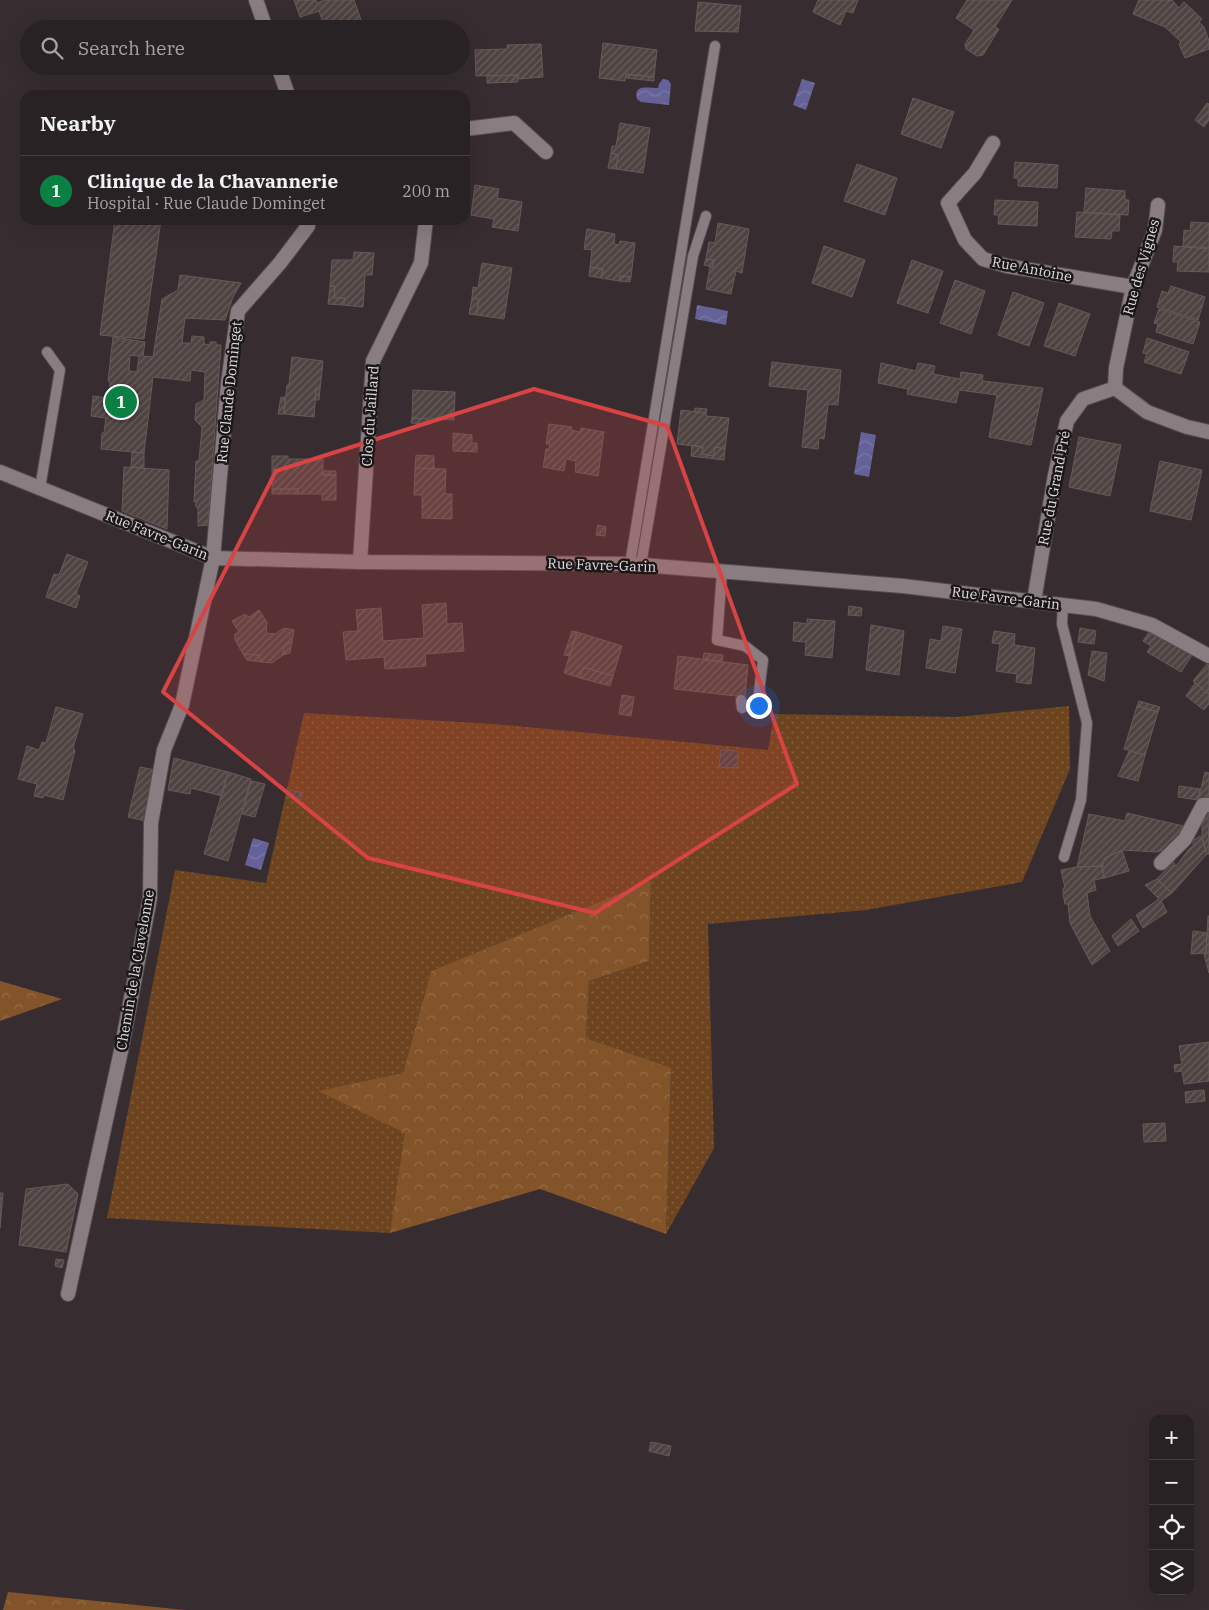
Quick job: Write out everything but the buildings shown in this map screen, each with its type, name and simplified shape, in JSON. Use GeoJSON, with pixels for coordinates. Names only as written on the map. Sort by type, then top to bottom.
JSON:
{"type":"FeatureCollection","features":[{"type":"Feature","properties":{"kind":"street"},"geometry":{"type":"LineString","coordinates":[[256,0],[263,20]]}},
{"type":"Feature","properties":{"kind":"street"},"geometry":{"type":"LineString","coordinates":[[281,75],[286,90]]}},
{"type":"Feature","properties":{"kind":"street"},"geometry":{"type":"LineString","coordinates":[[470,128],[514,123],[546,152]]}},
{"type":"Feature","properties":{"kind":"street","name":"Rue Antoine"},"geometry":{"type":"LineString","coordinates":[[993,143],[975,173],[948,203],[964,240],[983,258],[1007,266],[1133,287]]}},
{"type":"Feature","properties":{"kind":"street","name":"Rue des Vignes"},"geometry":{"type":"LineString","coordinates":[[1114,388],[1116,368],[1133,287],[1155,230],[1158,205]]}},
{"type":"Feature","properties":{"kind":"street","name":"Rue Claude Dominget"},"geometry":{"type":"LineString","coordinates":[[213,558],[228,383],[238,311],[280,263],[308,225]]}},
{"type":"Feature","properties":{"kind":"street","name":"Clos du Jaillard"},"geometry":{"type":"LineString","coordinates":[[360,562],[373,361],[421,263],[425,225]]}},
{"type":"Feature","properties":{"kind":"street"},"geometry":{"type":"LineString","coordinates":[[1114,388],[1147,412],[1187,427],[1209,432]]}},
{"type":"Feature","properties":{"kind":"street","name":"Rue du Grand Pré"},"geometry":{"type":"LineString","coordinates":[[1034,601],[1055,475],[1067,421],[1083,399],[1114,388]]}},
{"type":"Feature","properties":{"kind":"street","name":"Rue Favre-Garin"},"geometry":{"type":"LineString","coordinates":[[0,472],[213,558],[360,562],[635,564],[903,586],[1096,609],[1152,625],[1209,656]]}},
{"type":"Feature","properties":{"kind":"street","name":"Chemin de la Clavelonne"},"geometry":{"type":"LineString","coordinates":[[68,1294],[121,1051],[150,898],[151,823],[164,750],[182,705],[213,558]]}},
{"type":"Feature","properties":{"kind":"street"},"geometry":{"type":"LineString","coordinates":[[1161,863],[1185,839],[1203,805],[1209,805]]}},
{"type":"Feature","properties":{"kind":"lane"},"geometry":{"type":"LineString","coordinates":[[635,564],[714,46]]}},
{"type":"Feature","properties":{"kind":"lane"},"geometry":{"type":"LineString","coordinates":[[635,564],[693,256],[706,216]]}},
{"type":"Feature","properties":{"kind":"lane"},"geometry":{"type":"LineString","coordinates":[[40,488],[60,370],[47,352]]}},
{"type":"Feature","properties":{"kind":"lane"},"geometry":{"type":"LineString","coordinates":[[722,572],[717,640],[745,646],[763,660],[758,700],[742,708],[741,700]]}},
{"type":"Feature","properties":{"kind":"lane"},"geometry":{"type":"LineString","coordinates":[[1063,605],[1062,624],[1087,723],[1081,800],[1064,857]]}},
{"type":"Feature","properties":{"kind":"highlighted area"},"geometry":{"type":"Polygon","coordinates":[[[534,389],[667,426],[797,784],[595,913],[368,858],[163,692],[276,471],[534,389]]]}},
{"type":"Feature","properties":{"kind":"shaded area"},"geometry":{"type":"Polygon","coordinates":[[[1069,706],[1070,769],[1022,882],[866,910],[708,924],[714,1148],[666,1234],[671,1069],[586,1038],[589,981],[649,961],[651,882],[431,971],[403,1073],[319,1091],[406,1133],[390,1233],[107,1218],[175,870],[266,883],[304,713],[495,724],[768,750],[774,714],[957,717],[1069,706]]]}},
{"type":"Feature","properties":{"kind":"green space"},"geometry":{"type":"Polygon","coordinates":[[[651,881],[649,961],[589,981],[586,1038],[671,1068],[666,1234],[540,1189],[390,1233],[405,1133],[318,1091],[403,1073],[431,971],[651,881]]]}},
{"type":"Feature","properties":{"kind":"green space"},"geometry":{"type":"Polygon","coordinates":[[[0,981],[62,999],[0,1021],[0,981]]]}},
{"type":"Feature","properties":{"kind":"green space"},"geometry":{"type":"Polygon","coordinates":[[[8,1592],[185,1610],[3,1610],[8,1592]]]}},
{"type":"Feature","properties":{"kind":"water"},"geometry":{"type":"Polygon","coordinates":[[[663,79],[668,80],[671,84],[669,105],[641,102],[637,99],[636,94],[639,89],[658,88],[663,79]]]}},
{"type":"Feature","properties":{"kind":"water"},"geometry":{"type":"Polygon","coordinates":[[[802,79],[815,83],[806,110],[793,105],[802,79]]]}},
{"type":"Feature","properties":{"kind":"water"},"geometry":{"type":"Polygon","coordinates":[[[697,305],[728,311],[726,325],[695,319],[697,305]]]}},
{"type":"Feature","properties":{"kind":"water"},"geometry":{"type":"Polygon","coordinates":[[[861,432],[876,435],[869,477],[854,474],[861,432]]]}},
{"type":"Feature","properties":{"kind":"water"},"geometry":{"type":"Polygon","coordinates":[[[253,838],[269,843],[261,870],[245,865],[253,838]]]}},
{"type":"Feature","properties":{"kind":"place","name":"Clinique de la Chavannerie"},"geometry":{"type":"Point","coordinates":[121,402]}}]}
